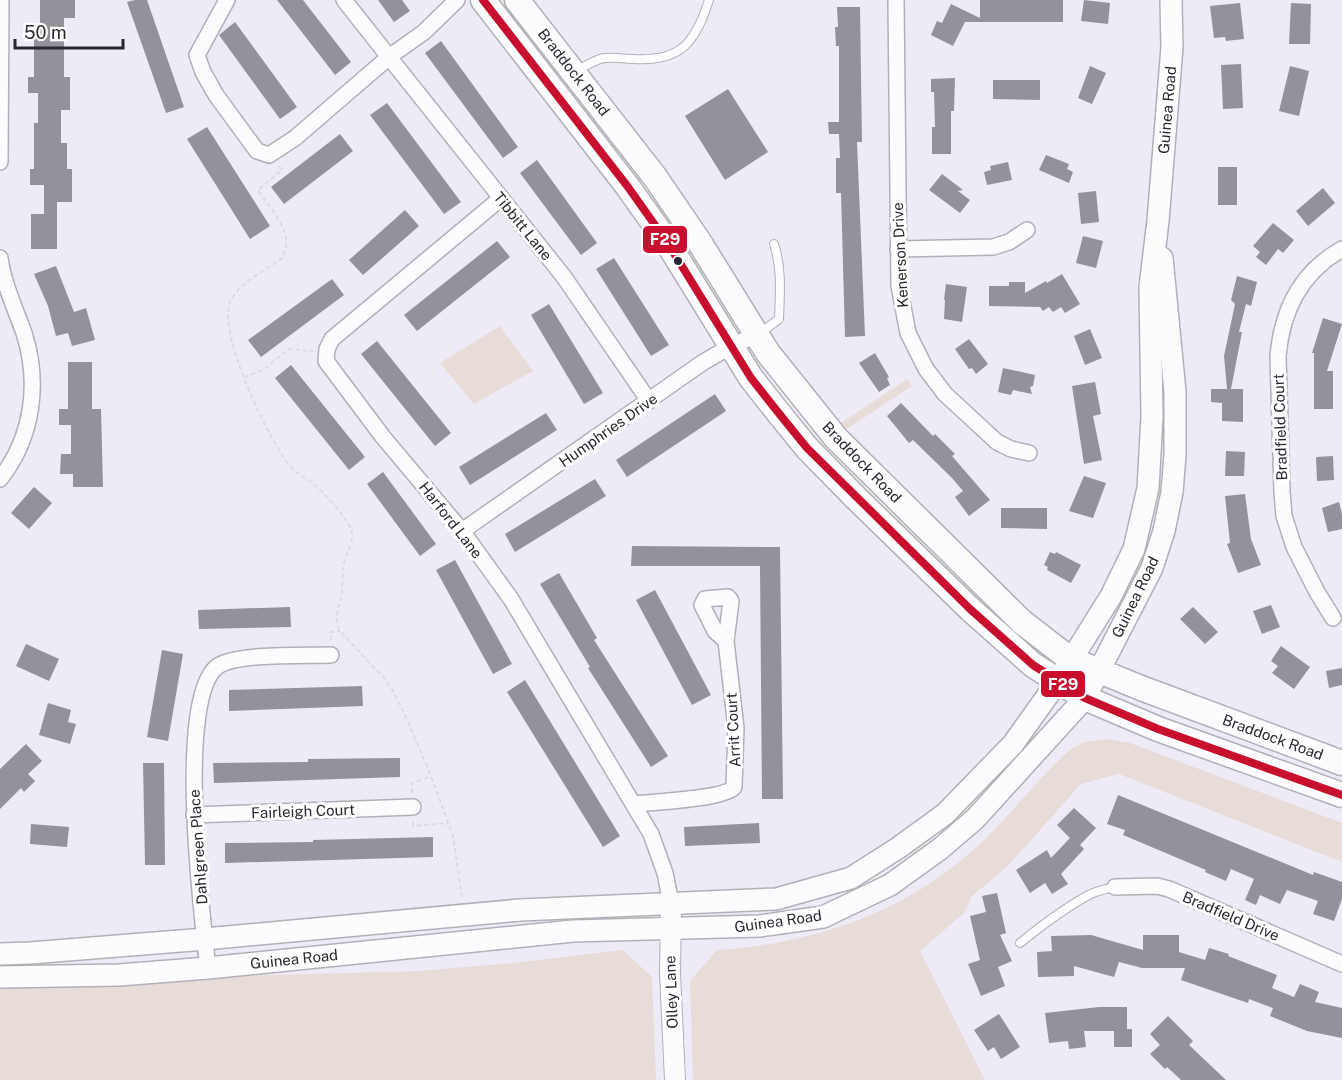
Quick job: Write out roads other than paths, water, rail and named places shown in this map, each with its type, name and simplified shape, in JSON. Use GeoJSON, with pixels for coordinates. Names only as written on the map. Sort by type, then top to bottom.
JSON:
{"type":"FeatureCollection","features":[{"type":"Feature","properties":{"kind":"main road","name":"Braddock Road"},"geometry":{"type":"LineString","coordinates":[[483,0],[661,232],[751,378],[807,448],[970,609],[1033,665],[1085,698],[1158,729],[1342,795]]}},
{"type":"Feature","properties":{"kind":"main road","name":"Braddock Road"},"geometry":{"type":"LineString","coordinates":[[517,0],[655,177],[700,243],[768,353],[836,438],[1022,622],[1070,659],[1342,763]]}},
{"type":"Feature","properties":{"kind":"main road","name":"Guinea Road"},"geometry":{"type":"LineString","coordinates":[[0,954],[205,939],[520,910],[776,899],[851,878],[945,814],[1013,744],[1058,681],[1111,596],[1134,549],[1148,488],[1152,417],[1150,288],[1158,221],[1172,46],[1171,0]]}},
{"type":"Feature","properties":{"kind":"main road"},"geometry":{"type":"LineString","coordinates":[[516,42],[530,44],[557,72],[574,73]]}},
{"type":"Feature","properties":{"kind":"main road","name":"Guinea Road"},"geometry":{"type":"LineString","coordinates":[[0,977],[119,975],[208,968],[573,931],[760,926],[823,917],[890,885],[940,849],[975,819],[1085,698],[1152,568],[1164,531],[1172,492],[1175,455],[1175,392],[1158,221]]}},
{"type":"Feature","properties":{"kind":"street"},"geometry":{"type":"LineString","coordinates":[[0,162],[1,0]]}},
{"type":"Feature","properties":{"kind":"street"},"geometry":{"type":"LineString","coordinates":[[227,0],[197,55],[203,72],[216,95],[257,151],[269,155],[295,138],[389,57],[424,32],[457,0]]}},
{"type":"Feature","properties":{"kind":"street","name":"Tibbitt Lane"},"geometry":{"type":"LineString","coordinates":[[344,0],[564,277],[650,401]]}},
{"type":"Feature","properties":{"kind":"street","name":"Kenerson Drive"},"geometry":{"type":"LineString","coordinates":[[896,0],[898,249],[899,286],[904,320],[914,347],[926,369],[945,394],[990,437],[1011,449],[1029,453]]}},
{"type":"Feature","properties":{"kind":"street","name":"Harford Lane"},"geometry":{"type":"LineString","coordinates":[[500,199],[332,339],[326,361],[383,437],[462,531],[511,599],[634,804],[654,844],[665,873],[671,903]]}},
{"type":"Feature","properties":{"kind":"street"},"geometry":{"type":"LineString","coordinates":[[898,249],[993,247],[1009,242],[1027,231]]}},
{"type":"Feature","properties":{"kind":"street","name":"Bradfield Court"},"geometry":{"type":"LineString","coordinates":[[1333,618],[1294,548],[1284,516],[1278,356],[1280,335],[1292,300],[1302,282],[1314,269],[1342,249]]}},
{"type":"Feature","properties":{"kind":"street"},"geometry":{"type":"LineString","coordinates":[[0,258],[4,280],[30,353],[33,368],[33,399],[26,431],[0,479]]}},
{"type":"Feature","properties":{"kind":"street","name":"Humphries Drive"},"geometry":{"type":"LineString","coordinates":[[462,531],[702,363],[731,346],[757,335]]}},
{"type":"Feature","properties":{"kind":"street","name":"Arrit Court"},"geometry":{"type":"LineString","coordinates":[[634,804],[713,796],[730,792],[735,787],[736,728],[726,640]]}},
{"type":"Feature","properties":{"kind":"street","name":"Dahlgreen Place"},"geometry":{"type":"LineString","coordinates":[[208,968],[194,815],[194,790],[198,722],[201,702],[210,674],[219,666],[235,659],[331,655]]}},
{"type":"Feature","properties":{"kind":"street","name":"Fairleigh Court"},"geometry":{"type":"LineString","coordinates":[[194,815],[413,807]]}},
{"type":"Feature","properties":{"kind":"street","name":"Bradfield Drive"},"geometry":{"type":"LineString","coordinates":[[1115,887],[1157,886],[1169,889],[1342,964]]}},
{"type":"Feature","properties":{"kind":"street","name":"Olley Lane"},"geometry":{"type":"LineString","coordinates":[[671,903],[675,1080]]}},
{"type":"Feature","properties":{"kind":"lane"},"geometry":{"type":"LineString","coordinates":[[574,73],[603,58],[663,59],[673,54],[683,48],[700,26],[709,0]]}},
{"type":"Feature","properties":{"kind":"lane"},"geometry":{"type":"LineString","coordinates":[[757,335],[779,318],[778,258],[774,244]]}},
{"type":"Feature","properties":{"kind":"lane"},"geometry":{"type":"LineString","coordinates":[[1020,943],[1051,918],[1089,894],[1115,887]]}}]}
